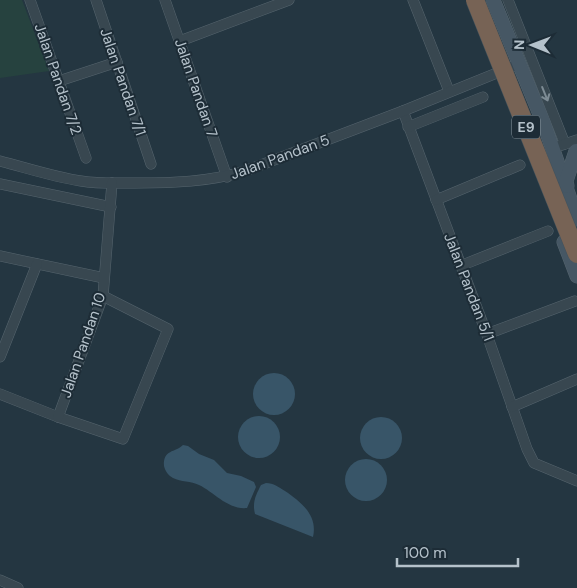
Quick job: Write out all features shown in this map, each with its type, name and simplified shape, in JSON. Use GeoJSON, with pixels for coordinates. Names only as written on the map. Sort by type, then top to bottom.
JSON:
{"type":"FeatureCollection","features":[{"type":"Feature","properties":{"kind":"highway","name":"E9"},"geometry":{"type":"LineString","coordinates":[[475,0],[577,254]]}},
{"type":"Feature","properties":{"kind":"highway","name":"E9"},"geometry":{"type":"LineString","coordinates":[[484,0],[577,226]]}},
{"type":"Feature","properties":{"kind":"main road"},"geometry":{"type":"LineString","coordinates":[[467,0],[535,161],[577,276]]}},
{"type":"Feature","properties":{"kind":"main road"},"geometry":{"type":"LineString","coordinates":[[493,0],[519,64],[567,149],[568,193]]}},
{"type":"Feature","properties":{"kind":"main road"},"geometry":{"type":"LineString","coordinates":[[567,149],[566,180],[568,193],[577,219]]}},
{"type":"Feature","properties":{"kind":"street","name":"Jalan Pandan 7/2"},"geometry":{"type":"LineString","coordinates":[[30,0],[86,158]]}},
{"type":"Feature","properties":{"kind":"street","name":"Jalan Pandan 7/1"},"geometry":{"type":"LineString","coordinates":[[96,0],[151,164]]}},
{"type":"Feature","properties":{"kind":"street","name":"Jalan Pandan 7"},"geometry":{"type":"LineString","coordinates":[[165,0],[227,177]]}},
{"type":"Feature","properties":{"kind":"street"},"geometry":{"type":"LineString","coordinates":[[180,41],[276,2],[289,0]]}},
{"type":"Feature","properties":{"kind":"street"},"geometry":{"type":"LineString","coordinates":[[413,0],[449,91]]}},
{"type":"Feature","properties":{"kind":"street"},"geometry":{"type":"LineString","coordinates":[[508,0],[567,149],[535,161]]}},
{"type":"Feature","properties":{"kind":"street"},"geometry":{"type":"LineString","coordinates":[[59,82],[117,62]]}},
{"type":"Feature","properties":{"kind":"street","name":"Jalan Pandan 5"},"geometry":{"type":"LineString","coordinates":[[0,161],[84,182],[184,182],[227,177],[403,111],[519,64]]}},
{"type":"Feature","properties":{"kind":"street"},"geometry":{"type":"LineString","coordinates":[[408,127],[483,97]]}},
{"type":"Feature","properties":{"kind":"street","name":"Jalan Pandan 5/1"},"geometry":{"type":"LineString","coordinates":[[403,111],[487,334],[527,449],[534,462],[577,481]]}},
{"type":"Feature","properties":{"kind":"street"},"geometry":{"type":"LineString","coordinates":[[436,200],[520,165]]}},
{"type":"Feature","properties":{"kind":"street","name":"Jalan Pandan 10"},"geometry":{"type":"LineString","coordinates":[[58,417],[103,296],[112,183]]}},
{"type":"Feature","properties":{"kind":"street"},"geometry":{"type":"LineString","coordinates":[[0,184],[111,207]]}},
{"type":"Feature","properties":{"kind":"street"},"geometry":{"type":"LineString","coordinates":[[460,266],[548,231]]}},
{"type":"Feature","properties":{"kind":"street"},"geometry":{"type":"LineString","coordinates":[[0,256],[104,278]]}},
{"type":"Feature","properties":{"kind":"street"},"geometry":{"type":"LineString","coordinates":[[0,357],[36,264]]}},
{"type":"Feature","properties":{"kind":"street"},"geometry":{"type":"LineString","coordinates":[[0,394],[58,417],[123,439],[168,328],[103,296]]}},
{"type":"Feature","properties":{"kind":"street"},"geometry":{"type":"LineString","coordinates":[[487,334],[575,301]]}},
{"type":"Feature","properties":{"kind":"street"},"geometry":{"type":"LineString","coordinates":[[512,406],[577,379]]}},
{"type":"Feature","properties":{"kind":"street"},"geometry":{"type":"LineString","coordinates":[[0,580],[18,588]]}},
{"type":"Feature","properties":{"kind":"green space"},"geometry":{"type":"Polygon","coordinates":[[[0,0],[22,0],[49,71],[0,78],[0,0]]]}},
{"type":"Feature","properties":{"kind":"water"},"geometry":{"type":"Polygon","coordinates":[[[278,373],[286,376],[292,382],[295,394],[292,406],[286,412],[270,415],[262,412],[256,406],[253,390],[256,382],[262,376],[278,373]]]}},
{"type":"Feature","properties":{"kind":"water"},"geometry":{"type":"Polygon","coordinates":[[[263,416],[271,419],[277,425],[280,437],[277,449],[271,455],[255,458],[247,455],[241,449],[238,433],[241,425],[247,419],[263,416]]]}},
{"type":"Feature","properties":{"kind":"water"},"geometry":{"type":"Polygon","coordinates":[[[385,417],[393,420],[399,426],[402,438],[399,450],[393,456],[377,459],[369,456],[363,450],[360,434],[363,426],[369,420],[385,417]]]}},
{"type":"Feature","properties":{"kind":"water"},"geometry":{"type":"Polygon","coordinates":[[[183,445],[214,460],[227,473],[241,476],[254,482],[256,487],[247,508],[234,506],[199,485],[176,479],[169,475],[164,466],[165,457],[183,445]]]}},
{"type":"Feature","properties":{"kind":"water"},"geometry":{"type":"Polygon","coordinates":[[[370,459],[378,462],[384,468],[387,480],[384,492],[378,498],[362,501],[354,498],[348,492],[345,476],[348,468],[354,462],[370,459]]]}},
{"type":"Feature","properties":{"kind":"water"},"geometry":{"type":"Polygon","coordinates":[[[266,483],[274,484],[285,491],[307,510],[313,522],[313,537],[255,514],[254,502],[256,495],[261,485],[266,483]]]}}]}
